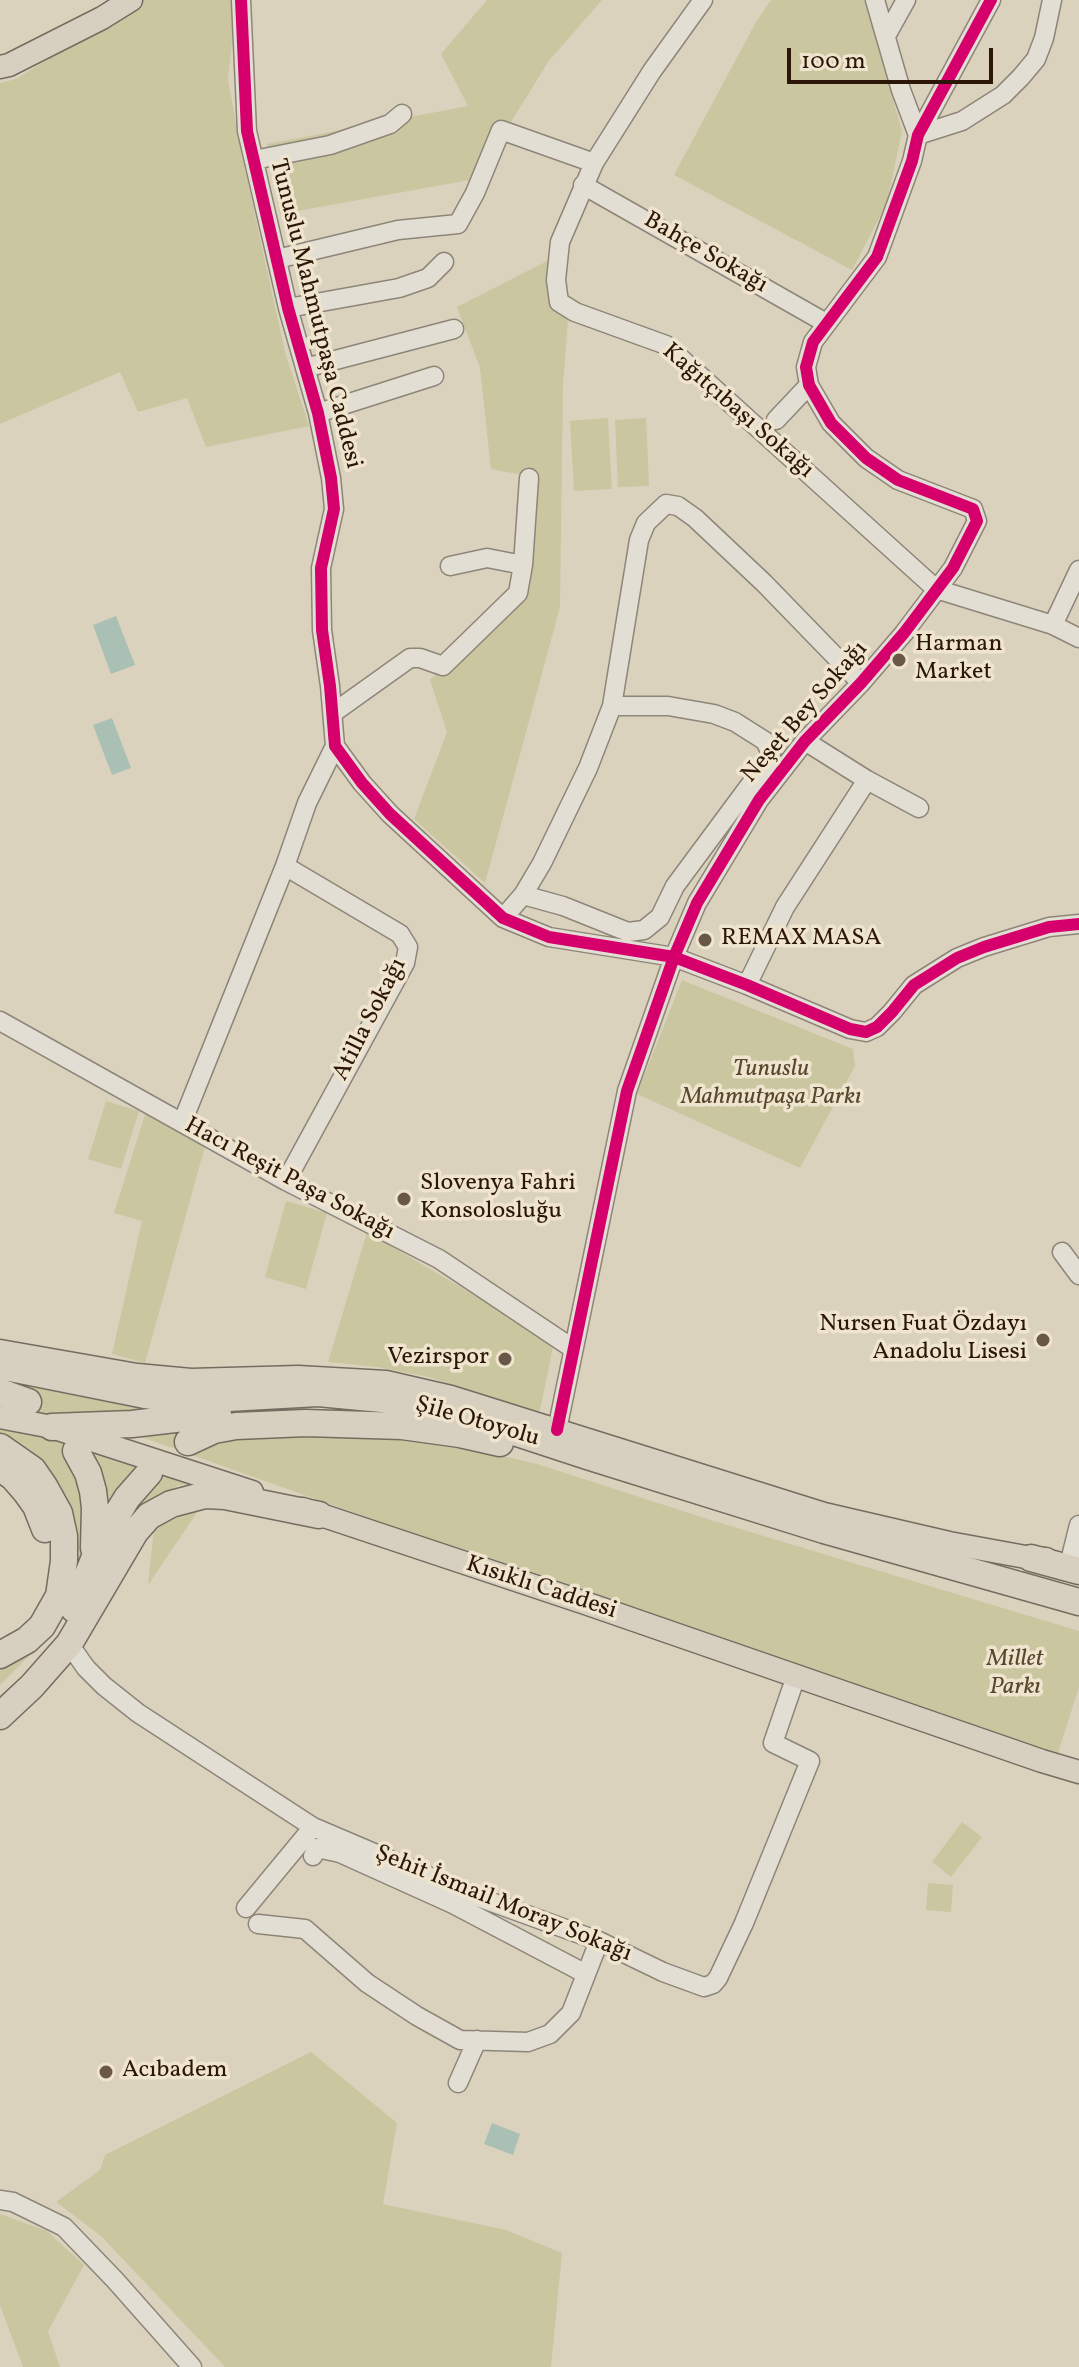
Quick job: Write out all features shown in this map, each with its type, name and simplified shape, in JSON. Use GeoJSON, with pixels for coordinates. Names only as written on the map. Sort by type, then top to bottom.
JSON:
{"type":"FeatureCollection","features":[{"type":"Feature","properties":{"kind":"highway","name":"Şile Otoyolu"},"geometry":{"type":"LineString","coordinates":[[0,1366],[145,1395],[192,1400],[318,1393],[444,1409],[765,1511],[1079,1602]]}},
{"type":"Feature","properties":{"kind":"highway"},"geometry":{"type":"LineString","coordinates":[[0,1392],[28,1402]]}},
{"type":"Feature","properties":{"kind":"highway","name":"Şile Otoyolu"},"geometry":{"type":"LineString","coordinates":[[52,1427],[132,1424],[241,1410],[321,1407],[418,1418],[469,1428],[714,1514],[1079,1617]]}},
{"type":"Feature","properties":{"kind":"highway"},"geometry":{"type":"LineString","coordinates":[[188,1442],[214,1430],[236,1426],[349,1423],[460,1434],[519,1447]]}},
{"type":"Feature","properties":{"kind":"highway"},"geometry":{"type":"LineString","coordinates":[[0,1447],[33,1470],[59,1513],[64,1536],[59,1596],[42,1626],[27,1640],[5,1652]]}},
{"type":"Feature","properties":{"kind":"highway"},"geometry":{"type":"LineString","coordinates":[[76,1451],[88,1473],[95,1508],[93,1553],[87,1575]]}},
{"type":"Feature","properties":{"kind":"highway"},"geometry":{"type":"LineString","coordinates":[[0,1468],[13,1477],[36,1506],[50,1548],[49,1577],[37,1612],[5,1652]]}},
{"type":"Feature","properties":{"kind":"highway"},"geometry":{"type":"LineString","coordinates":[[0,1697],[44,1650],[74,1609],[111,1523],[149,1473]]}},
{"type":"Feature","properties":{"kind":"highway"},"geometry":{"type":"LineString","coordinates":[[0,1716],[42,1676],[69,1644],[135,1532],[149,1516],[171,1504],[205,1495],[225,1496],[319,1515]]}},
{"type":"Feature","properties":{"kind":"highway"},"geometry":{"type":"LineString","coordinates":[[1031,1558],[1076,1565]]}},
{"type":"Feature","properties":{"kind":"highway"},"geometry":{"type":"LineString","coordinates":[[936,1560],[1079,1590]]}},
{"type":"Feature","properties":{"kind":"main road"},"geometry":{"type":"LineString","coordinates":[[0,67],[102,18],[131,0]]}},
{"type":"Feature","properties":{"kind":"main road"},"geometry":{"type":"LineString","coordinates":[[0,1351],[137,1375],[191,1380],[298,1377],[386,1382],[451,1397],[824,1514],[1031,1558]]}},
{"type":"Feature","properties":{"kind":"main road","name":"Kısıklı Caddesi"},"geometry":{"type":"LineString","coordinates":[[0,1417],[52,1427],[169,1464],[1079,1772]]}},
{"type":"Feature","properties":{"kind":"street","name":"Tunuslu Mahmutpaşa Caddesi"},"geometry":{"type":"LineString","coordinates":[[241,0],[247,131],[288,308],[318,413],[331,478],[334,509],[321,568],[322,630],[335,746]]}},
{"type":"Feature","properties":{"kind":"street","name":"Kağıtçıbaşı Sokağı"},"geometry":{"type":"LineString","coordinates":[[703,0],[652,71],[583,185],[560,242],[556,280],[559,302],[575,312],[666,345],[936,589]]}},
{"type":"Feature","properties":{"kind":"street"},"geometry":{"type":"LineString","coordinates":[[875,0],[901,90],[918,135]]}},
{"type":"Feature","properties":{"kind":"street"},"geometry":{"type":"LineString","coordinates":[[886,36],[906,0]]}},
{"type":"Feature","properties":{"kind":"street"},"geometry":{"type":"LineString","coordinates":[[776,420],[809,385],[806,367],[813,342],[877,257],[912,161],[918,135],[991,0]]}},
{"type":"Feature","properties":{"kind":"street"},"geometry":{"type":"LineString","coordinates":[[918,135],[952,126],[1003,95],[1036,59],[1052,0]]}},
{"type":"Feature","properties":{"kind":"street"},"geometry":{"type":"LineString","coordinates":[[254,160],[330,145],[390,124],[402,114]]}},
{"type":"Feature","properties":{"kind":"street"},"geometry":{"type":"LineString","coordinates":[[277,259],[398,230],[458,224],[475,193],[501,130],[594,163]]}},
{"type":"Feature","properties":{"kind":"street","name":"Bahçe Sokağı"},"geometry":{"type":"LineString","coordinates":[[583,185],[826,323]]}},
{"type":"Feature","properties":{"kind":"street"},"geometry":{"type":"LineString","coordinates":[[288,308],[399,288],[428,278],[444,262]]}},
{"type":"Feature","properties":{"kind":"street"},"geometry":{"type":"LineString","coordinates":[[305,368],[454,329]]}},
{"type":"Feature","properties":{"kind":"street"},"geometry":{"type":"LineString","coordinates":[[318,413],[434,376]]}},
{"type":"Feature","properties":{"kind":"street","name":"Neşet Bey Sokağı"},"geometry":{"type":"LineString","coordinates":[[557,1430],[627,1091],[674,957],[697,903],[759,800],[805,741],[904,633],[953,568],[977,521],[973,509],[898,480],[866,458],[831,423],[809,385]]}},
{"type":"Feature","properties":{"kind":"street"},"geometry":{"type":"LineString","coordinates":[[333,713],[410,658],[443,666],[518,593],[529,478]]}},
{"type":"Feature","properties":{"kind":"street"},"geometry":{"type":"LineString","coordinates":[[503,918],[523,895],[542,863],[588,768],[612,706],[639,540],[646,523],[666,504],[678,506],[695,518],[764,583],[861,683]]}},
{"type":"Feature","properties":{"kind":"street"},"geometry":{"type":"LineString","coordinates":[[450,566],[487,558],[523,565]]}},
{"type":"Feature","properties":{"kind":"street"},"geometry":{"type":"LineString","coordinates":[[1053,625],[1079,570]]}},
{"type":"Feature","properties":{"kind":"street"},"geometry":{"type":"LineString","coordinates":[[936,589],[1053,625],[1079,638]]}},
{"type":"Feature","properties":{"kind":"street"},"geometry":{"type":"LineString","coordinates":[[523,895],[563,906],[628,932],[644,930],[660,917],[675,886],[771,753],[765,741],[735,722],[714,714],[668,706],[612,706]]}},
{"type":"Feature","properties":{"kind":"street"},"geometry":{"type":"LineString","coordinates":[[805,741],[919,808]]}},
{"type":"Feature","properties":{"kind":"street"},"geometry":{"type":"LineString","coordinates":[[182,1123],[285,866],[307,803],[335,746],[390,814],[503,918],[549,937],[674,957],[850,1029],[866,1032],[877,1027],[914,985],[957,958],[1049,927],[1079,924]]}},
{"type":"Feature","properties":{"kind":"street"},"geometry":{"type":"LineString","coordinates":[[747,985],[785,907],[867,780]]}},
{"type":"Feature","properties":{"kind":"street","name":"Atilla Sokağı"},"geometry":{"type":"LineString","coordinates":[[285,866],[400,934],[408,947],[405,963],[286,1181]]}},
{"type":"Feature","properties":{"kind":"street","name":"Hacı Reşit Paşa Sokağı"},"geometry":{"type":"LineString","coordinates":[[0,1021],[286,1181],[439,1259],[572,1348]]}},
{"type":"Feature","properties":{"kind":"street"},"geometry":{"type":"LineString","coordinates":[[1062,1252],[1079,1275]]}},
{"type":"Feature","properties":{"kind":"street"},"geometry":{"type":"LineString","coordinates":[[1076,1565],[1079,1525]]}},
{"type":"Feature","properties":{"kind":"street","name":"Şehit İsmail Moray Sokağı"},"geometry":{"type":"LineString","coordinates":[[69,1644],[86,1668],[138,1713],[313,1827],[475,1896],[599,1941],[663,1972],[704,1987],[718,1978],[744,1923],[810,1761],[773,1743],[796,1676]]}},
{"type":"Feature","properties":{"kind":"street"},"geometry":{"type":"LineString","coordinates":[[246,1908],[313,1827]]}},
{"type":"Feature","properties":{"kind":"street"},"geometry":{"type":"LineString","coordinates":[[313,1856],[317,1848],[340,1853],[453,1904],[586,1974]]}},
{"type":"Feature","properties":{"kind":"street"},"geometry":{"type":"LineString","coordinates":[[258,1924],[305,1929],[367,1983],[460,2040],[528,2042],[550,2034],[571,2013],[599,1941]]}},
{"type":"Feature","properties":{"kind":"street"},"geometry":{"type":"LineString","coordinates":[[458,2083],[477,2040]]}},
{"type":"Feature","properties":{"kind":"street"},"geometry":{"type":"LineString","coordinates":[[0,2200],[13,2202],[64,2227],[192,2367]]}},
{"type":"Feature","properties":{"kind":"green space"},"geometry":{"type":"Polygon","coordinates":[[[143,0],[234,0],[228,79],[285,352],[309,426],[206,447],[187,398],[138,412],[120,372],[0,424],[0,83],[16,79],[143,0]]]}},
{"type":"Feature","properties":{"kind":"green space"},"geometry":{"type":"Polygon","coordinates":[[[487,0],[602,0],[548,62],[476,179],[280,214],[267,144],[468,106],[441,54],[487,0]]]}},
{"type":"Feature","properties":{"kind":"green space"},"geometry":{"type":"Polygon","coordinates":[[[771,0],[864,0],[872,26],[902,131],[887,203],[852,270],[674,175],[756,22],[771,0]]]}},
{"type":"Feature","properties":{"kind":"green space"},"geometry":{"type":"Polygon","coordinates":[[[553,258],[568,319],[563,385],[560,607],[485,883],[414,819],[447,732],[430,680],[521,586],[523,475],[491,469],[480,368],[457,307],[553,258]]]}},
{"type":"Feature","properties":{"kind":"green space"},"geometry":{"type":"Polygon","coordinates":[[[608,418],[612,489],[574,491],[570,421],[608,418]]]}},
{"type":"Feature","properties":{"kind":"green space"},"geometry":{"type":"Polygon","coordinates":[[[646,418],[649,486],[618,487],[615,420],[646,418]]]}},
{"type":"Feature","properties":{"kind":"green space","name":"Tunuslu Mahmutpaşa Parkı"},"geometry":{"type":"Polygon","coordinates":[[[682,980],[853,1049],[855,1066],[800,1168],[637,1094],[682,980]]]}},
{"type":"Feature","properties":{"kind":"green space"},"geometry":{"type":"Polygon","coordinates":[[[106,1101],[139,1111],[121,1169],[88,1159],[106,1101]]]}},
{"type":"Feature","properties":{"kind":"green space"},"geometry":{"type":"Polygon","coordinates":[[[147,1108],[207,1139],[145,1363],[112,1354],[142,1221],[114,1213],[147,1108]]]}},
{"type":"Feature","properties":{"kind":"green space"},"geometry":{"type":"Polygon","coordinates":[[[286,1201],[327,1213],[306,1289],[265,1277],[286,1201]]]}},
{"type":"Feature","properties":{"kind":"green space"},"geometry":{"type":"Polygon","coordinates":[[[367,1232],[554,1342],[539,1415],[429,1377],[328,1362],[367,1232]]]}},
{"type":"Feature","properties":{"kind":"green space"},"geometry":{"type":"Polygon","coordinates":[[[0,1374],[179,1410],[79,1419],[0,1408],[0,1374]]]}},
{"type":"Feature","properties":{"kind":"green space","name":"Millet Parkı"},"geometry":{"type":"Polygon","coordinates":[[[199,1423],[220,1438],[353,1433],[447,1443],[537,1464],[1079,1631],[1079,1687],[1058,1753],[649,1618],[133,1434],[199,1423]]]}},
{"type":"Feature","properties":{"kind":"green space"},"geometry":{"type":"Polygon","coordinates":[[[0,1427],[56,1438],[213,1484],[179,1485],[132,1513],[116,1501],[100,1497],[80,1478],[86,1549],[74,1586],[39,1646],[0,1685],[0,1667],[16,1657],[74,1550],[0,1436],[0,1427]]]}},
{"type":"Feature","properties":{"kind":"green space"},"geometry":{"type":"Polygon","coordinates":[[[204,1502],[148,1585],[154,1529],[179,1509],[204,1502]]]}},
{"type":"Feature","properties":{"kind":"green space"},"geometry":{"type":"Polygon","coordinates":[[[962,1822],[982,1837],[951,1877],[932,1862],[962,1822]]]}},
{"type":"Feature","properties":{"kind":"green space"},"geometry":{"type":"Polygon","coordinates":[[[928,1883],[953,1885],[951,1912],[926,1910],[928,1883]]]}},
{"type":"Feature","properties":{"kind":"green space"},"geometry":{"type":"Polygon","coordinates":[[[311,2052],[397,2123],[383,2204],[506,2230],[562,2253],[551,2367],[225,2367],[101,2236],[56,2202],[100,2170],[105,2155],[311,2052]]]}},
{"type":"Feature","properties":{"kind":"green space"},"geometry":{"type":"Polygon","coordinates":[[[0,2214],[47,2231],[84,2265],[48,2331],[60,2367],[23,2367],[0,2305],[0,2214]]]}},
{"type":"Feature","properties":{"kind":"shaded area"},"geometry":{"type":"Polygon","coordinates":[[[116,616],[135,665],[111,674],[93,625],[116,616]]]}},
{"type":"Feature","properties":{"kind":"shaded area"},"geometry":{"type":"Polygon","coordinates":[[[112,718],[131,768],[112,775],[93,725],[112,718]]]}},
{"type":"Feature","properties":{"kind":"shaded area"},"geometry":{"type":"Polygon","coordinates":[[[492,2123],[520,2134],[513,2155],[484,2144],[492,2123]]]}},
{"type":"Feature","properties":{"kind":"cycle path"},"geometry":{"type":"LineString","coordinates":[[241,0],[247,131],[288,308],[318,413],[331,478],[334,509],[321,568],[322,630],[335,746],[390,814],[503,918],[549,937],[674,957],[850,1029],[866,1032],[877,1027],[914,985],[957,958],[1049,927],[1079,924]]}},
{"type":"Feature","properties":{"kind":"cycle path"},"geometry":{"type":"LineString","coordinates":[[557,1430],[627,1091],[674,957],[697,903],[759,800],[805,741],[904,633],[953,568],[977,521],[973,509],[898,480],[866,458],[831,423],[809,385],[806,367],[813,342],[877,257],[912,161],[918,135],[991,0]]}},
{"type":"Feature","properties":{"kind":"place","name":"Harman Market"},"geometry":{"type":"Point","coordinates":[899,660]}},
{"type":"Feature","properties":{"kind":"place","name":"REMAX MASA"},"geometry":{"type":"Point","coordinates":[705,940]}},
{"type":"Feature","properties":{"kind":"place","name":"Slovenya Fahri Konsolosluğu"},"geometry":{"type":"Point","coordinates":[404,1199]}},
{"type":"Feature","properties":{"kind":"place","name":"Nursen Fuat Özdayı Anadolu Lisesi"},"geometry":{"type":"Point","coordinates":[1043,1340]}},
{"type":"Feature","properties":{"kind":"place","name":"Vezirspor"},"geometry":{"type":"Point","coordinates":[505,1359]}},
{"type":"Feature","properties":{"kind":"place","name":"Acıbadem"},"geometry":{"type":"Point","coordinates":[106,2072]}}]}
